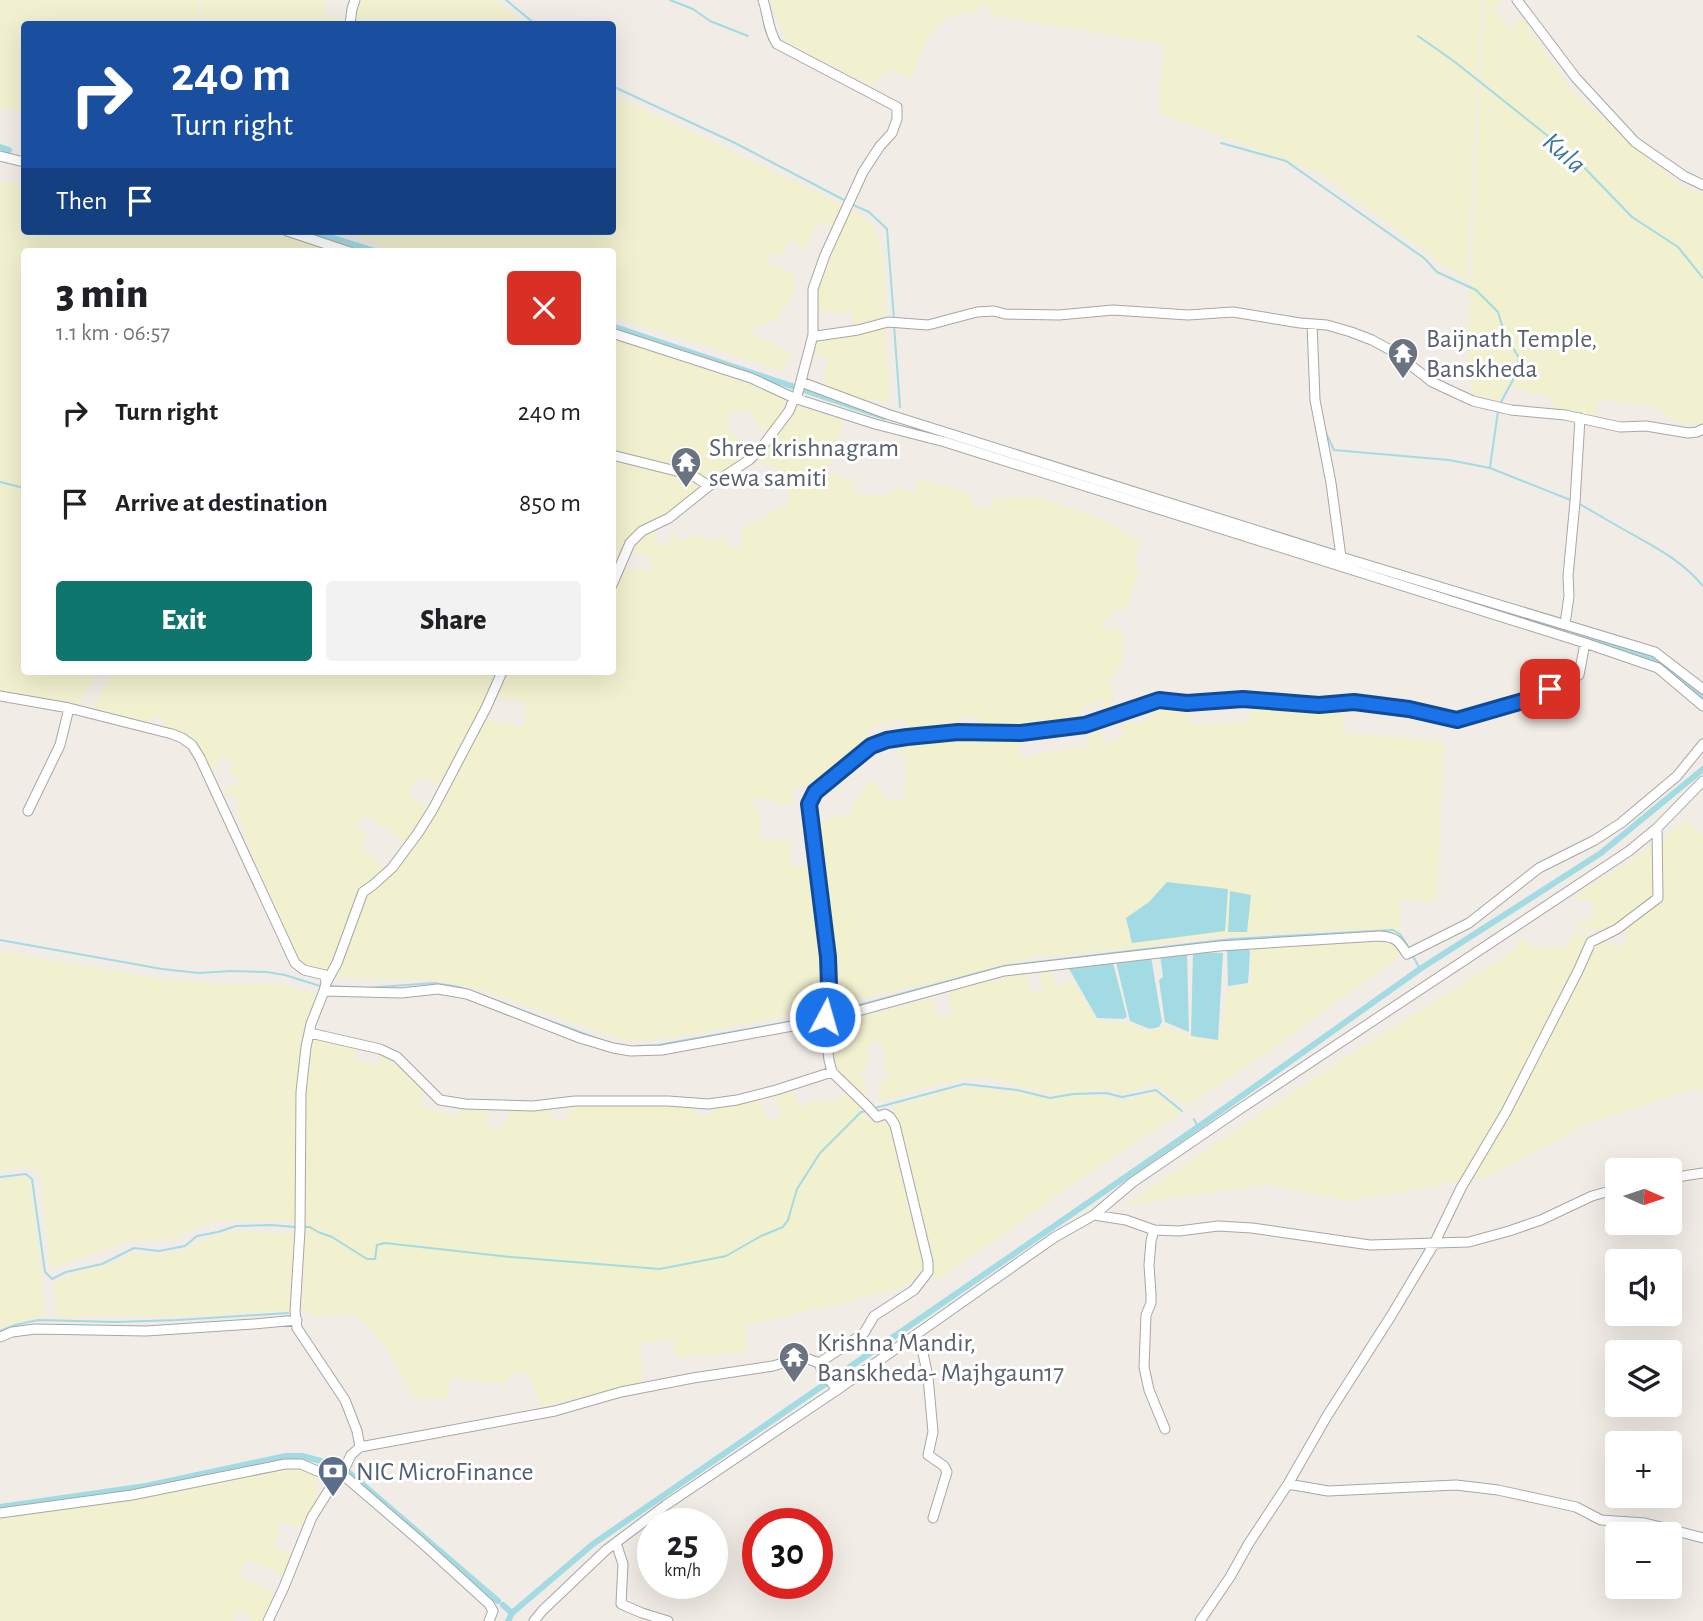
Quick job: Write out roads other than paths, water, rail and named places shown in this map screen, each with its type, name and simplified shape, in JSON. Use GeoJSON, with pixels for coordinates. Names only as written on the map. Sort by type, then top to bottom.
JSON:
{"type":"FeatureCollection","features":[{"type":"Feature","properties":{"kind":"street"},"geometry":{"type":"LineString","coordinates":[[350,21],[355,0]]}},
{"type":"Feature","properties":{"kind":"street"},"geometry":{"type":"LineString","coordinates":[[616,576],[630,543],[642,531],[669,518],[709,486],[750,460],[789,411],[801,382],[813,335],[813,289],[825,255],[863,172],[892,133],[897,119],[897,107],[776,44],[762,0]]}},
{"type":"Feature","properties":{"kind":"street"},"geometry":{"type":"LineString","coordinates":[[1517,0],[1576,78],[1635,142],[1684,176],[1703,185]]}},
{"type":"Feature","properties":{"kind":"street"},"geometry":{"type":"LineString","coordinates":[[0,156],[21,161]]}},
{"type":"Feature","properties":{"kind":"street"},"geometry":{"type":"LineString","coordinates":[[299,235],[338,248]]}},
{"type":"Feature","properties":{"kind":"street"},"geometry":{"type":"LineString","coordinates":[[813,335],[858,330],[888,322],[928,325],[977,312],[994,311],[1005,314],[1059,315],[1113,310],[1188,316],[1233,312],[1327,325],[1351,332],[1394,352],[1432,382],[1473,401],[1511,410],[1565,415],[1620,427],[1646,426],[1688,432],[1703,429]]}},
{"type":"Feature","properties":{"kind":"street"},"geometry":{"type":"LineString","coordinates":[[1312,324],[1315,400],[1331,483],[1341,557]]}},
{"type":"Feature","properties":{"kind":"street"},"geometry":{"type":"LineString","coordinates":[[616,334],[751,377],[796,397],[875,424],[957,446],[1585,643],[1658,668],[1703,706]]}},
{"type":"Feature","properties":{"kind":"street"},"geometry":{"type":"LineString","coordinates":[[801,382],[887,414],[1341,557],[1655,652],[1703,689]]}},
{"type":"Feature","properties":{"kind":"street"},"geometry":{"type":"LineString","coordinates":[[1565,624],[1580,418]]}},
{"type":"Feature","properties":{"kind":"street"},"geometry":{"type":"LineString","coordinates":[[616,456],[692,475],[709,486]]}},
{"type":"Feature","properties":{"kind":"street"},"geometry":{"type":"LineString","coordinates":[[821,1366],[864,1333],[874,1316],[914,1290],[928,1272],[928,1262],[895,1125],[885,1114],[877,1117],[832,1072],[826,1041],[825,1016],[829,985],[828,957],[809,804],[815,792],[871,746],[887,740],[958,732],[1021,733],[1085,725],[1159,700],[1187,703],[1243,699],[1319,705],[1354,702],[1409,709],[1457,720],[1530,699],[1579,674],[1585,643]]}},
{"type":"Feature","properties":{"kind":"street"},"geometry":{"type":"LineString","coordinates":[[360,1447],[345,1400],[307,1345],[296,1320],[301,1091],[306,1047],[311,1024],[363,892],[392,868],[418,833],[486,708],[501,675]]}},
{"type":"Feature","properties":{"kind":"street"},"geometry":{"type":"LineString","coordinates":[[0,696],[69,708],[172,734],[192,745],[295,963],[304,970],[325,975],[325,987]]}},
{"type":"Feature","properties":{"kind":"street"},"geometry":{"type":"LineString","coordinates":[[28,811],[60,745],[69,708]]}},
{"type":"Feature","properties":{"kind":"street"},"geometry":{"type":"LineString","coordinates":[[325,987],[401,993],[438,989],[467,994],[580,1038],[631,1051],[662,1050],[825,1016],[1004,971],[1105,958],[1219,946],[1379,936],[1390,936],[1397,940],[1408,954],[1469,923],[1539,868],[1595,840],[1621,823],[1677,776],[1703,744]]}},
{"type":"Feature","properties":{"kind":"street"},"geometry":{"type":"LineString","coordinates":[[534,1621],[606,1550],[666,1505],[834,1386],[913,1337],[1055,1237],[1094,1215],[1133,1182],[1629,851],[1657,828],[1703,781]]}},
{"type":"Feature","properties":{"kind":"street"},"geometry":{"type":"LineString","coordinates":[[1200,1621],[1288,1484],[1434,1244],[1461,1188],[1506,1112],[1591,942],[1617,929],[1658,898],[1657,828]]}},
{"type":"Feature","properties":{"kind":"street"},"geometry":{"type":"LineString","coordinates":[[310,1033],[380,1049],[397,1057],[440,1100],[465,1104],[533,1106],[575,1101],[668,1101],[708,1104],[776,1090],[832,1072]]}},
{"type":"Feature","properties":{"kind":"street"},"geometry":{"type":"LineString","coordinates":[[1682,1176],[1703,1173]]}},
{"type":"Feature","properties":{"kind":"street"},"geometry":{"type":"LineString","coordinates":[[1094,1215],[1126,1220],[1154,1230],[1179,1231],[1217,1226],[1252,1228],[1370,1245],[1434,1244],[1469,1242],[1510,1231],[1605,1192]]}},
{"type":"Feature","properties":{"kind":"street"},"geometry":{"type":"LineString","coordinates":[[1154,1230],[1149,1265],[1151,1303],[1146,1315],[1144,1367],[1165,1429]]}},
{"type":"Feature","properties":{"kind":"street"},"geometry":{"type":"LineString","coordinates":[[0,1337],[12,1332],[35,1329],[146,1331],[296,1320]]}},
{"type":"Feature","properties":{"kind":"street"},"geometry":{"type":"LineString","coordinates":[[913,1337],[923,1353],[928,1377],[933,1432],[928,1455],[944,1466],[947,1472],[933,1518]]}},
{"type":"Feature","properties":{"kind":"street"},"geometry":{"type":"LineString","coordinates":[[268,1621],[312,1517],[351,1455],[360,1447],[555,1411],[621,1392],[773,1366],[803,1357],[821,1366],[834,1386]]}},
{"type":"Feature","properties":{"kind":"street"},"geometry":{"type":"LineString","coordinates":[[0,1513],[132,1494],[285,1464],[301,1464],[339,1477],[421,1542],[489,1604],[493,1611],[489,1621]]}},
{"type":"Feature","properties":{"kind":"street"},"geometry":{"type":"LineString","coordinates":[[1288,1484],[1328,1491],[1456,1485],[1498,1490],[1576,1507],[1601,1520],[1645,1523],[1703,1538]]}},
{"type":"Feature","properties":{"kind":"street"},"geometry":{"type":"LineString","coordinates":[[616,1542],[623,1564],[621,1604],[642,1614],[668,1621]]}},
{"type":"Feature","properties":{"kind":"water"},"geometry":{"type":"Polygon","coordinates":[[[1167,882],[1228,889],[1225,931],[1132,943],[1126,918],[1149,902],[1167,882]]]}},
{"type":"Feature","properties":{"kind":"water"},"geometry":{"type":"Polygon","coordinates":[[[1230,891],[1251,895],[1247,932],[1228,932],[1230,891]]]}},
{"type":"Feature","properties":{"kind":"water"},"geometry":{"type":"Polygon","coordinates":[[[1247,947],[1250,952],[1248,983],[1228,986],[1227,949],[1247,947]]]}},
{"type":"Feature","properties":{"kind":"water"},"geometry":{"type":"Polygon","coordinates":[[[1187,952],[1189,1032],[1165,1022],[1159,980],[1163,977],[1160,955],[1187,952]]]}},
{"type":"Feature","properties":{"kind":"water"},"geometry":{"type":"Polygon","coordinates":[[[1193,952],[1223,953],[1218,1040],[1191,1036],[1193,952]]]}},
{"type":"Feature","properties":{"kind":"water"},"geometry":{"type":"Polygon","coordinates":[[[1151,957],[1162,1022],[1159,1027],[1150,1029],[1130,1021],[1116,962],[1151,957]]]}},
{"type":"Feature","properties":{"kind":"water"},"geometry":{"type":"Polygon","coordinates":[[[1113,963],[1127,1017],[1097,1018],[1068,967],[1113,963]]]}},
{"type":"Feature","properties":{"kind":"waterway"},"geometry":{"type":"LineString","coordinates":[[506,0],[531,21]]}},
{"type":"Feature","properties":{"kind":"waterway"},"geometry":{"type":"LineString","coordinates":[[670,0],[693,9],[710,21],[748,36]]}},
{"type":"Feature","properties":{"kind":"waterway","name":"Kula"},"geometry":{"type":"LineString","coordinates":[[1418,36],[1573,156],[1632,217],[1678,247],[1703,278]]}},
{"type":"Feature","properties":{"kind":"waterway"},"geometry":{"type":"LineString","coordinates":[[616,88],[735,143],[846,201]]}},
{"type":"Feature","properties":{"kind":"waterway"},"geometry":{"type":"LineString","coordinates":[[1221,143],[1286,161],[1424,258],[1437,272],[1476,290],[1498,312],[1505,335],[1519,358],[1513,380],[1500,404]]}},
{"type":"Feature","properties":{"kind":"waterway"},"geometry":{"type":"LineString","coordinates":[[0,147],[9,150]]}},
{"type":"Feature","properties":{"kind":"waterway"},"geometry":{"type":"LineString","coordinates":[[851,204],[869,212],[887,229],[894,319]]}},
{"type":"Feature","properties":{"kind":"waterway"},"geometry":{"type":"LineString","coordinates":[[324,235],[365,248]]}},
{"type":"Feature","properties":{"kind":"waterway"},"geometry":{"type":"LineString","coordinates":[[894,325],[900,407]]}},
{"type":"Feature","properties":{"kind":"waterway"},"geometry":{"type":"LineString","coordinates":[[616,327],[884,417]]}},
{"type":"Feature","properties":{"kind":"waterway"},"geometry":{"type":"LineString","coordinates":[[1490,467],[1498,411]]}},
{"type":"Feature","properties":{"kind":"waterway"},"geometry":{"type":"LineString","coordinates":[[1326,433],[1334,450],[1449,460],[1490,468],[1573,501]]}},
{"type":"Feature","properties":{"kind":"waterway"},"geometry":{"type":"LineString","coordinates":[[0,482],[21,487]]}},
{"type":"Feature","properties":{"kind":"waterway"},"geometry":{"type":"LineString","coordinates":[[1104,487],[1190,515]]}},
{"type":"Feature","properties":{"kind":"waterway"},"geometry":{"type":"LineString","coordinates":[[1578,503],[1665,553],[1703,586]]}},
{"type":"Feature","properties":{"kind":"waterway"},"geometry":{"type":"LineString","coordinates":[[1511,615],[1649,658],[1662,665],[1703,698]]}},
{"type":"Feature","properties":{"kind":"waterway"},"geometry":{"type":"LineString","coordinates":[[508,1621],[512,1613],[593,1544],[1198,1127],[1420,969],[1601,853],[1703,769]]}},
{"type":"Feature","properties":{"kind":"waterway"},"geometry":{"type":"LineString","coordinates":[[830,1013],[1004,966],[1231,939],[1393,930],[1400,934],[1409,948]]}},
{"type":"Feature","properties":{"kind":"waterway"},"geometry":{"type":"LineString","coordinates":[[0,940],[162,969],[199,973],[267,972],[320,986]]}},
{"type":"Feature","properties":{"kind":"waterway"},"geometry":{"type":"LineString","coordinates":[[1413,956],[1420,969]]}},
{"type":"Feature","properties":{"kind":"waterway"},"geometry":{"type":"LineString","coordinates":[[329,986],[365,988],[434,983],[459,987],[604,1041]]}},
{"type":"Feature","properties":{"kind":"waterway"},"geometry":{"type":"LineString","coordinates":[[637,1046],[658,1045],[821,1016]]}},
{"type":"Feature","properties":{"kind":"waterway"},"geometry":{"type":"LineString","coordinates":[[875,1108],[964,1084],[1017,1090],[1050,1098],[1106,1093],[1122,1097],[1156,1090],[1182,1111]]}},
{"type":"Feature","properties":{"kind":"waterway"},"geometry":{"type":"LineString","coordinates":[[304,1227],[332,1237],[367,1259],[375,1259],[377,1245],[385,1243],[660,1269],[726,1256],[783,1227],[788,1220],[797,1189],[820,1153],[861,1112],[867,1111]]}},
{"type":"Feature","properties":{"kind":"waterway"},"geometry":{"type":"LineString","coordinates":[[1194,1119],[1198,1127]]}},
{"type":"Feature","properties":{"kind":"waterway"},"geometry":{"type":"LineString","coordinates":[[0,1177],[26,1174],[32,1179],[45,1272],[52,1279],[66,1272],[102,1264],[134,1248],[159,1251],[185,1246],[197,1236],[236,1226],[295,1227]]}},
{"type":"Feature","properties":{"kind":"waterway"},"geometry":{"type":"LineString","coordinates":[[0,1331],[38,1320],[116,1322],[288,1313]]}},
{"type":"Feature","properties":{"kind":"waterway"},"geometry":{"type":"LineString","coordinates":[[0,1507],[146,1486],[286,1456],[302,1456],[340,1466]]}},
{"type":"Feature","properties":{"kind":"waterway"},"geometry":{"type":"LineString","coordinates":[[347,1471],[498,1601]]}},
{"type":"Feature","properties":{"kind":"waterway"},"geometry":{"type":"LineString","coordinates":[[503,1605],[512,1613]]}},
{"type":"Feature","properties":{"kind":"place","name":"Baijnath Temple, Banskheda"},"geometry":{"type":"Point","coordinates":[1403,380]}},
{"type":"Feature","properties":{"kind":"place","name":"Shree krishnagram sewa samiti"},"geometry":{"type":"Point","coordinates":[686,489]}},
{"type":"Feature","properties":{"kind":"place","name":"Krishna Mandir, Banskheda- Majhgaun17"},"geometry":{"type":"Point","coordinates":[794,1384]}},
{"type":"Feature","properties":{"kind":"place","name":"NIC MicroFinance"},"geometry":{"type":"Point","coordinates":[333,1498]}}]}
